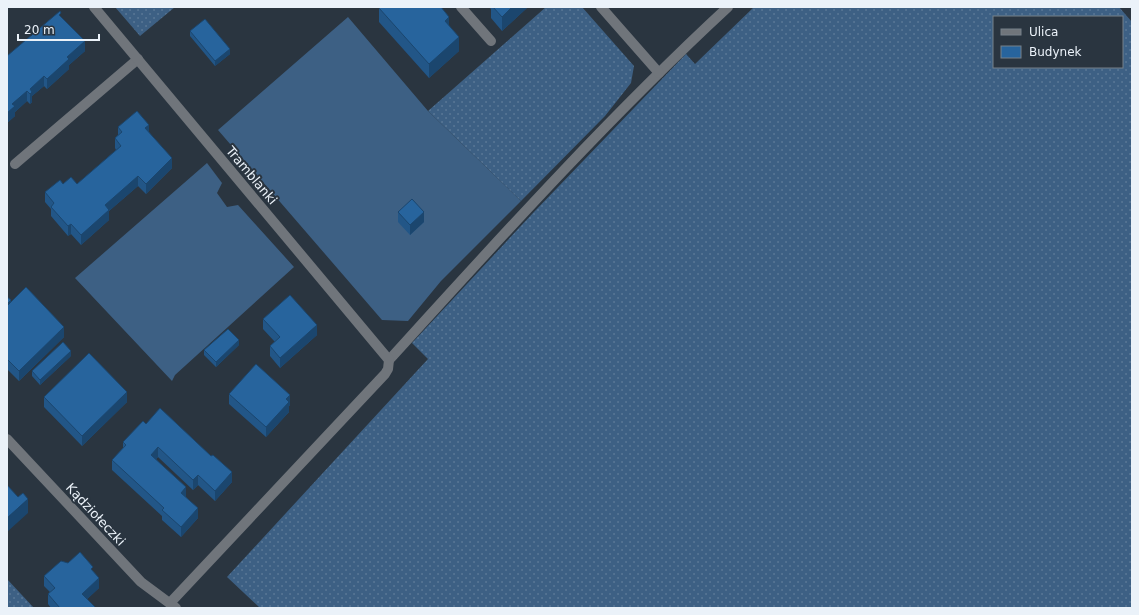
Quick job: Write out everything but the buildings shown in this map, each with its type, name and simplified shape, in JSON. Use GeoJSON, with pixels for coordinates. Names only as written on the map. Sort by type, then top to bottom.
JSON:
{"type":"FeatureCollection","features":[{"type":"Feature","properties":{"kind":"street","name":"Tramblanki"},"geometry":{"type":"LineString","coordinates":[[94,7],[389,360]]}},
{"type":"Feature","properties":{"kind":"street"},"geometry":{"type":"LineString","coordinates":[[461,7],[491,41]]}},
{"type":"Feature","properties":{"kind":"street"},"geometry":{"type":"LineString","coordinates":[[601,7],[659,73]]}},
{"type":"Feature","properties":{"kind":"street"},"geometry":{"type":"LineString","coordinates":[[173,606],[386,374],[389,360],[530,204],[659,73],[728,7]]}},
{"type":"Feature","properties":{"kind":"street"},"geometry":{"type":"LineString","coordinates":[[15,164],[138,59]]}},
{"type":"Feature","properties":{"kind":"street","name":"Kądziołeczki"},"geometry":{"type":"LineString","coordinates":[[7,438],[141,582],[173,606]]}},
{"type":"Feature","properties":{"kind":"shaded area"},"geometry":{"type":"Polygon","coordinates":[[[115,7],[175,7],[140,36],[115,7]]]}},
{"type":"Feature","properties":{"kind":"shaded area"},"geometry":{"type":"Polygon","coordinates":[[[546,7],[582,7],[634,66],[631,83],[605,116],[521,201],[428,111],[546,7]]]}},
{"type":"Feature","properties":{"kind":"shaded area"},"geometry":{"type":"Polygon","coordinates":[[[754,7],[1119,7],[1132,22],[1132,608],[260,608],[227,577],[428,359],[412,343],[533,213],[686,54],[695,64],[754,7]]]}},
{"type":"Feature","properties":{"kind":"shaded area"},"geometry":{"type":"Polygon","coordinates":[[[348,17],[428,111],[521,201],[441,281],[408,321],[382,320],[218,130],[348,17]]]}},
{"type":"Feature","properties":{"kind":"shaded area"},"geometry":{"type":"Polygon","coordinates":[[[207,163],[222,183],[217,193],[227,207],[238,205],[294,267],[175,375],[172,381],[75,278],[207,163]]]}},
{"type":"Feature","properties":{"kind":"shaded area"},"geometry":{"type":"Polygon","coordinates":[[[7,579],[34,608],[7,608],[7,579]]]}}]}
